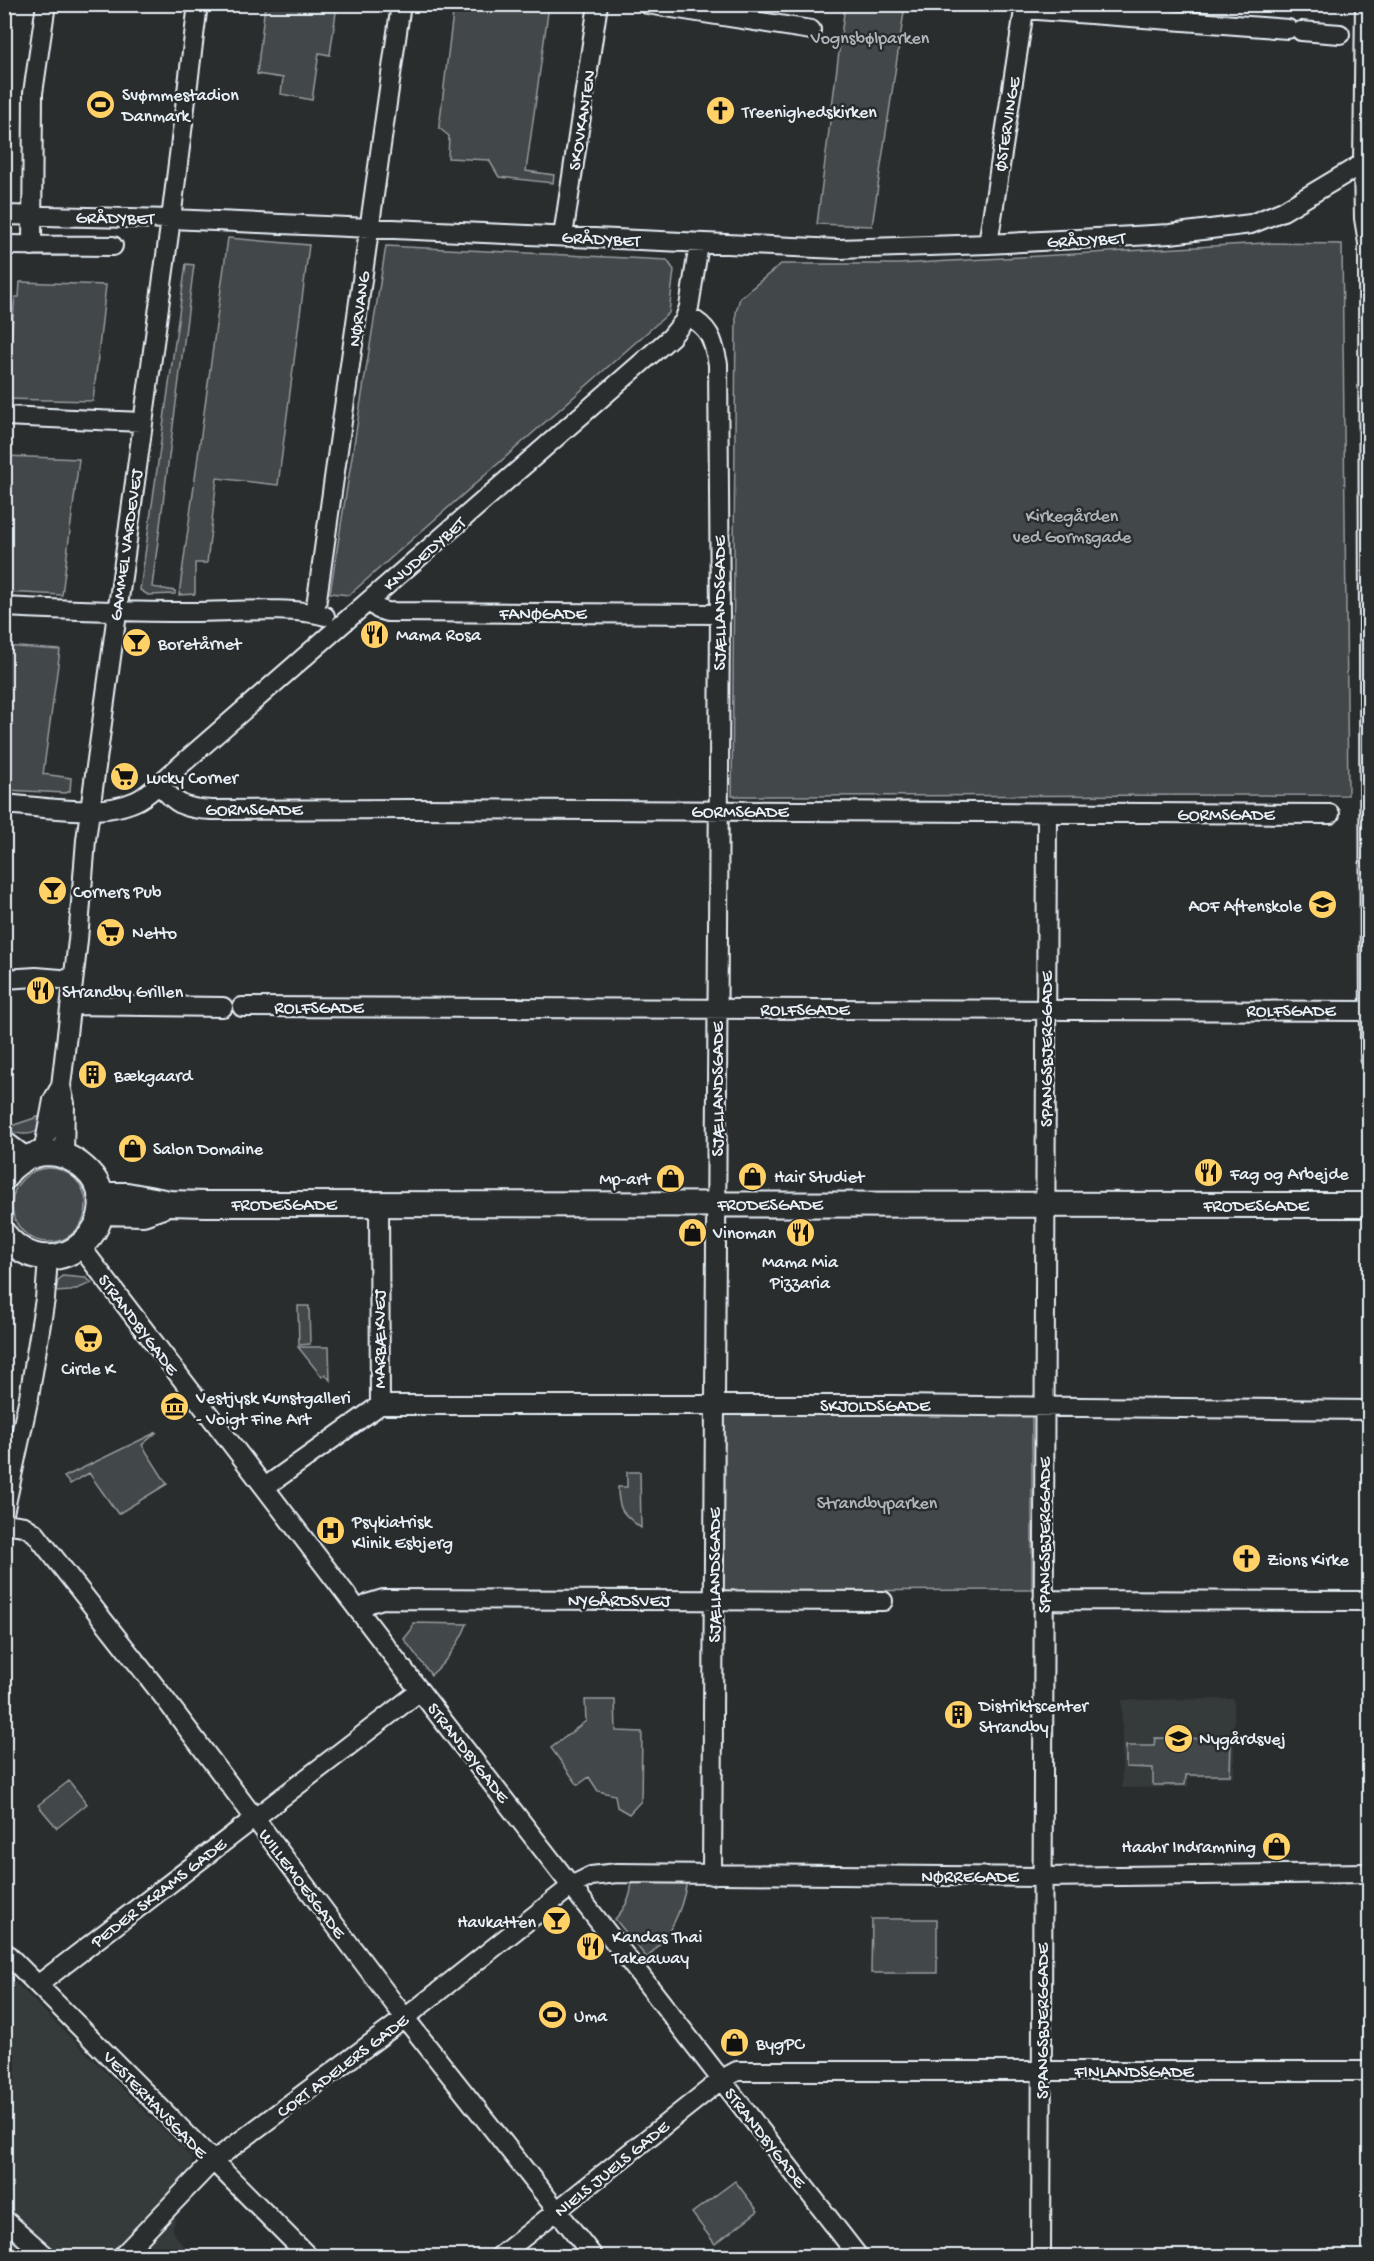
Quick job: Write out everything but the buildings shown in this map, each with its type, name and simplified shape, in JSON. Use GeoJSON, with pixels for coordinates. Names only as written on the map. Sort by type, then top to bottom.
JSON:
{"type":"FeatureCollection","features":[{"type":"Feature","properties":{"kind":"main road"},"geometry":{"type":"LineString","coordinates":[[4,1144],[25,1165],[77,1162],[88,1171],[100,1203],[97,1225],[81,1247],[71,1253],[48,1258],[23,1252],[5,1235]]}},
{"type":"Feature","properties":{"kind":"main road","name":"FRODESGADE"},"geometry":{"type":"LineString","coordinates":[[100,1203],[142,1212],[170,1203],[1370,1205]]}},
{"type":"Feature","properties":{"kind":"street"},"geometry":{"type":"LineString","coordinates":[[32,246],[33,93],[46,4]]}},
{"type":"Feature","properties":{"kind":"street","name":"GAMMEL VARDEVEJ"},"geometry":{"type":"LineString","coordinates":[[25,1165],[65,1104],[61,1086],[90,810],[198,4]]}},
{"type":"Feature","properties":{"kind":"street","name":"NØRVANG"},"geometry":{"type":"LineString","coordinates":[[315,613],[402,4]]}},
{"type":"Feature","properties":{"kind":"street","name":"SKOVKANTEN"},"geometry":{"type":"LineString","coordinates":[[563,236],[598,4]]}},
{"type":"Feature","properties":{"kind":"street"},"geometry":{"type":"LineString","coordinates":[[646,4],[742,12],[811,30]]}},
{"type":"Feature","properties":{"kind":"street"},"geometry":{"type":"LineString","coordinates":[[1365,4],[1367,154],[1364,218],[1368,243],[1370,1058]]}},
{"type":"Feature","properties":{"kind":"street"},"geometry":{"type":"LineString","coordinates":[[1024,7],[1340,34]]}},
{"type":"Feature","properties":{"kind":"street","name":"ØSTERVINGE"},"geometry":{"type":"LineString","coordinates":[[988,244],[1024,7]]}},
{"type":"Feature","properties":{"kind":"street","name":"GRÅDYBET"},"geometry":{"type":"LineString","coordinates":[[4,215],[369,227],[839,249],[988,244],[1170,234],[1251,224],[1283,211],[1367,154]]}},
{"type":"Feature","properties":{"kind":"street","name":"KNUDEDYBET"},"geometry":{"type":"LineString","coordinates":[[4,804],[90,810],[128,805],[140,800],[670,337],[689,307],[699,244]]}},
{"type":"Feature","properties":{"kind":"street","name":"GRÅDYBET"},"geometry":{"type":"LineString","coordinates":[[4,245],[112,246]]}},
{"type":"Feature","properties":{"kind":"street","name":"SJÆLLANDSGADE"},"geometry":{"type":"LineString","coordinates":[[686,315],[703,325],[713,341],[718,364],[720,614],[712,1875]]}},
{"type":"Feature","properties":{"kind":"street"},"geometry":{"type":"LineString","coordinates":[[4,416],[142,422]]}},
{"type":"Feature","properties":{"kind":"street","name":"FANØGADE"},"geometry":{"type":"LineString","coordinates":[[370,601],[378,609],[387,612],[720,614]]}},
{"type":"Feature","properties":{"kind":"street"},"geometry":{"type":"LineString","coordinates":[[4,607],[116,612],[315,613],[331,618],[338,626]]}},
{"type":"Feature","properties":{"kind":"street","name":"GORMSGADE"},"geometry":{"type":"LineString","coordinates":[[159,784],[178,804],[205,810],[1330,814]]}},
{"type":"Feature","properties":{"kind":"street","name":"SPANGSBJERGGADE"},"geometry":{"type":"LineString","coordinates":[[1041,2256],[1047,814]]}},
{"type":"Feature","properties":{"kind":"street"},"geometry":{"type":"LineString","coordinates":[[4,979],[36,977],[73,980]]}},
{"type":"Feature","properties":{"kind":"street"},"geometry":{"type":"LineString","coordinates":[[71,1005],[223,1007]]}},
{"type":"Feature","properties":{"kind":"street","name":"ROLFSGADE"},"geometry":{"type":"LineString","coordinates":[[242,1007],[1369,1011]]}},
{"type":"Feature","properties":{"kind":"street","name":"MARBÆKVEJ"},"geometry":{"type":"LineString","coordinates":[[266,1487],[380,1405],[379,1204]]}},
{"type":"Feature","properties":{"kind":"street","name":"STRANDBYGADE"},"geometry":{"type":"LineString","coordinates":[[81,1247],[420,1691],[573,1885],[858,2256]]}},
{"type":"Feature","properties":{"kind":"street"},"geometry":{"type":"LineString","coordinates":[[4,1512],[6,1492],[29,1397],[45,1299],[48,1258]]}},
{"type":"Feature","properties":{"kind":"street","name":"SKJOLDSGADE"},"geometry":{"type":"LineString","coordinates":[[380,1405],[1044,1406],[1370,1410]]}},
{"type":"Feature","properties":{"kind":"street","name":"WILLEMOESGADE"},"geometry":{"type":"LineString","coordinates":[[4,1523],[24,1526],[34,1533],[162,1695],[405,2018],[593,2256]]}},
{"type":"Feature","properties":{"kind":"street","name":"NYGÅRDSVEJ"},"geometry":{"type":"LineString","coordinates":[[358,1610],[383,1599],[883,1601]]}},
{"type":"Feature","properties":{"kind":"street"},"geometry":{"type":"LineString","coordinates":[[1043,1600],[1370,1600]]}},
{"type":"Feature","properties":{"kind":"street","name":"PEDER SKRAMS GADE"},"geometry":{"type":"LineString","coordinates":[[39,1984],[420,1691]]}},
{"type":"Feature","properties":{"kind":"street","name":"NØRREGADE"},"geometry":{"type":"LineString","coordinates":[[573,1885],[591,1875],[617,1873],[1042,1876],[1370,1873]]}},
{"type":"Feature","properties":{"kind":"street","name":"CORT ADELERS GADE"},"geometry":{"type":"LineString","coordinates":[[122,2256],[212,2162],[405,2018],[573,1885]]}},
{"type":"Feature","properties":{"kind":"street","name":"VESTERHAVSGADE"},"geometry":{"type":"LineString","coordinates":[[4,1951],[308,2256]]}},
{"type":"Feature","properties":{"kind":"street","name":"FINLANDSGADE"},"geometry":{"type":"LineString","coordinates":[[722,2079],[737,2071],[749,2070],[1370,2071]]}},
{"type":"Feature","properties":{"kind":"street","name":"NIELS JUELS GADE"},"geometry":{"type":"LineString","coordinates":[[500,2256],[722,2079]]}},
{"type":"Feature","properties":{"kind":"street"},"geometry":{"type":"LineString","coordinates":[[4,2219],[46,2256]]}},
{"type":"Feature","properties":{"kind":"shaded area","name":"Nygårdsvej"},"geometry":{"type":"Polygon","coordinates":[[[1234,1699],[1234,1777],[1189,1777],[1188,1787],[1122,1788],[1122,1700],[1234,1699]]]}},
{"type":"Feature","properties":{"kind":"shaded area"},"geometry":{"type":"Polygon","coordinates":[[[4,1971],[193,2159],[172,2231],[192,2256],[5,2256],[4,1971]]]}},
{"type":"Feature","properties":{"kind":"green space"},"geometry":{"type":"Polygon","coordinates":[[[265,5],[337,5],[330,55],[319,53],[312,100],[281,94],[283,78],[257,74],[265,5]]]}},
{"type":"Feature","properties":{"kind":"green space"},"geometry":{"type":"Polygon","coordinates":[[[454,5],[549,5],[526,171],[554,175],[553,183],[499,177],[489,160],[448,158],[449,136],[439,128],[454,5]]]}},
{"type":"Feature","properties":{"kind":"green space","name":"Vognsbølparken"},"geometry":{"type":"Polygon","coordinates":[[[845,5],[905,5],[872,226],[817,224],[845,5]]]}},
{"type":"Feature","properties":{"kind":"green space"},"geometry":{"type":"Polygon","coordinates":[[[228,238],[309,245],[278,485],[217,478],[207,563],[195,563],[195,594],[179,595],[228,238]]]}},
{"type":"Feature","properties":{"kind":"green space","name":"Kirkegården ved Gormsgade"},"geometry":{"type":"Polygon","coordinates":[[[1265,243],[1342,244],[1348,795],[732,796],[736,312],[740,298],[781,264],[899,264],[1265,243]]]}},
{"type":"Feature","properties":{"kind":"green space"},"geometry":{"type":"Polygon","coordinates":[[[386,246],[667,260],[674,270],[669,313],[349,595],[330,593],[386,246]]]}},
{"type":"Feature","properties":{"kind":"green space"},"geometry":{"type":"Polygon","coordinates":[[[186,264],[194,265],[152,587],[175,591],[175,594],[148,595],[140,590],[186,264]]]}},
{"type":"Feature","properties":{"kind":"green space"},"geometry":{"type":"Polygon","coordinates":[[[20,282],[106,285],[93,401],[5,399],[15,297],[19,297],[20,282]]]}},
{"type":"Feature","properties":{"kind":"green space"},"geometry":{"type":"Polygon","coordinates":[[[5,456],[79,459],[62,595],[5,592],[5,456]]]}},
{"type":"Feature","properties":{"kind":"green space"},"geometry":{"type":"Polygon","coordinates":[[[4,646],[60,650],[43,774],[71,778],[70,791],[66,793],[5,790],[4,646]]]}},
{"type":"Feature","properties":{"kind":"green space"},"geometry":{"type":"Polygon","coordinates":[[[41,1116],[38,1130],[34,1132],[22,1134],[5,1128],[41,1116]]]}},
{"type":"Feature","properties":{"kind":"green space"},"geometry":{"type":"Polygon","coordinates":[[[49,1168],[70,1174],[80,1184],[86,1205],[80,1226],[70,1236],[49,1242],[28,1236],[18,1226],[12,1205],[18,1184],[28,1174],[49,1168]]]}},
{"type":"Feature","properties":{"kind":"green space"},"geometry":{"type":"Polygon","coordinates":[[[62,1276],[86,1278],[92,1283],[71,1291],[56,1292],[58,1281],[62,1276]]]}},
{"type":"Feature","properties":{"kind":"green space"},"geometry":{"type":"Polygon","coordinates":[[[298,1306],[309,1306],[310,1344],[299,1345],[298,1306]]]}},
{"type":"Feature","properties":{"kind":"green space"},"geometry":{"type":"Polygon","coordinates":[[[298,1347],[329,1347],[330,1380],[325,1374],[322,1377],[298,1347]]]}},
{"type":"Feature","properties":{"kind":"green space","name":"Strandbyparken"},"geometry":{"type":"Polygon","coordinates":[[[723,1413],[1032,1414],[1032,1590],[722,1591],[723,1413]]]}},
{"type":"Feature","properties":{"kind":"green space"},"geometry":{"type":"Polygon","coordinates":[[[157,1432],[142,1445],[167,1484],[118,1514],[89,1473],[70,1484],[64,1477],[157,1432]]]}},
{"type":"Feature","properties":{"kind":"green space"},"geometry":{"type":"Polygon","coordinates":[[[627,1472],[640,1472],[641,1528],[626,1515],[619,1502],[618,1487],[627,1487],[627,1472]]]}},
{"type":"Feature","properties":{"kind":"green space"},"geometry":{"type":"Polygon","coordinates":[[[413,1623],[467,1624],[443,1664],[431,1675],[404,1639],[412,1629],[413,1623]]]}},
{"type":"Feature","properties":{"kind":"green space"},"geometry":{"type":"Polygon","coordinates":[[[585,1700],[615,1700],[616,1731],[642,1732],[641,1801],[629,1814],[617,1807],[615,1795],[598,1791],[589,1777],[578,1785],[551,1748],[586,1721],[585,1700]]]}},
{"type":"Feature","properties":{"kind":"green space"},"geometry":{"type":"Polygon","coordinates":[[[1155,1738],[1231,1739],[1230,1775],[1186,1775],[1185,1785],[1153,1785],[1153,1768],[1126,1767],[1126,1746],[1154,1746],[1155,1738]]]}},
{"type":"Feature","properties":{"kind":"green space"},"geometry":{"type":"Polygon","coordinates":[[[69,1781],[87,1804],[57,1828],[38,1805],[69,1781]]]}},
{"type":"Feature","properties":{"kind":"green space"},"geometry":{"type":"Polygon","coordinates":[[[631,1878],[687,1881],[682,1904],[674,1923],[647,1958],[615,1919],[628,1900],[631,1878]]]}},
{"type":"Feature","properties":{"kind":"green space"},"geometry":{"type":"Polygon","coordinates":[[[872,1919],[937,1919],[937,1973],[871,1973],[872,1919]]]}},
{"type":"Feature","properties":{"kind":"green space"},"geometry":{"type":"Polygon","coordinates":[[[735,2181],[758,2211],[715,2244],[692,2213],[735,2181]]]}},
{"type":"Feature","properties":{"kind":"place","name":"Svømmestadion Danmark"},"geometry":{"type":"Point","coordinates":[101,104]}},
{"type":"Feature","properties":{"kind":"place","name":"Treenighedskirken"},"geometry":{"type":"Point","coordinates":[721,111]}},
{"type":"Feature","properties":{"kind":"place","name":"Mama Rosa"},"geometry":{"type":"Point","coordinates":[375,634]}},
{"type":"Feature","properties":{"kind":"place","name":"Boretårnet"},"geometry":{"type":"Point","coordinates":[137,643]}},
{"type":"Feature","properties":{"kind":"place","name":"Lucky Corner"},"geometry":{"type":"Point","coordinates":[125,777]}},
{"type":"Feature","properties":{"kind":"place","name":"Corners Pub"},"geometry":{"type":"Point","coordinates":[52,891]}},
{"type":"Feature","properties":{"kind":"place","name":"AOF Aftenskole"},"geometry":{"type":"Point","coordinates":[1323,905]}},
{"type":"Feature","properties":{"kind":"place","name":"Netto"},"geometry":{"type":"Point","coordinates":[111,932]}},
{"type":"Feature","properties":{"kind":"place","name":"Strandby Grillen"},"geometry":{"type":"Point","coordinates":[41,991]}},
{"type":"Feature","properties":{"kind":"place","name":"Bækgaard"},"geometry":{"type":"Point","coordinates":[93,1075]}},
{"type":"Feature","properties":{"kind":"place","name":"Salon Domaine"},"geometry":{"type":"Point","coordinates":[132,1148]}},
{"type":"Feature","properties":{"kind":"place","name":"Fag og Arbejde"},"geometry":{"type":"Point","coordinates":[1209,1173]}},
{"type":"Feature","properties":{"kind":"place","name":"Hair Studiet"},"geometry":{"type":"Point","coordinates":[753,1176]}},
{"type":"Feature","properties":{"kind":"place","name":"Mp-art"},"geometry":{"type":"Point","coordinates":[671,1178]}},
{"type":"Feature","properties":{"kind":"place","name":"Vinoman"},"geometry":{"type":"Point","coordinates":[692,1232]}},
{"type":"Feature","properties":{"kind":"place","name":"Mama Mia Pizzaria"},"geometry":{"type":"Point","coordinates":[800,1232]}},
{"type":"Feature","properties":{"kind":"place","name":"Circle K"},"geometry":{"type":"Point","coordinates":[88,1339]}},
{"type":"Feature","properties":{"kind":"place","name":"Vestjysk Kunstgalleri - Voigt Fine Art"},"geometry":{"type":"Point","coordinates":[175,1407]}},
{"type":"Feature","properties":{"kind":"place","name":"Psykiatrisk Klinik Esbjerg"},"geometry":{"type":"Point","coordinates":[331,1531]}},
{"type":"Feature","properties":{"kind":"place","name":"Zions Kirke"},"geometry":{"type":"Point","coordinates":[1246,1559]}},
{"type":"Feature","properties":{"kind":"place","name":"Distriktscenter Strandby"},"geometry":{"type":"Point","coordinates":[958,1715]}},
{"type":"Feature","properties":{"kind":"place","name":"Nygårdsvej"},"geometry":{"type":"Point","coordinates":[1178,1738]}},
{"type":"Feature","properties":{"kind":"place","name":"Haahr Indramning"},"geometry":{"type":"Point","coordinates":[1277,1846]}},
{"type":"Feature","properties":{"kind":"place","name":"Havkatten"},"geometry":{"type":"Point","coordinates":[557,1921]}},
{"type":"Feature","properties":{"kind":"place","name":"Kandas Thai Takeaway"},"geometry":{"type":"Point","coordinates":[591,1946]}},
{"type":"Feature","properties":{"kind":"place","name":"Uma"},"geometry":{"type":"Point","coordinates":[553,2015]}},
{"type":"Feature","properties":{"kind":"place","name":"BygPC"},"geometry":{"type":"Point","coordinates":[735,2043]}}]}
